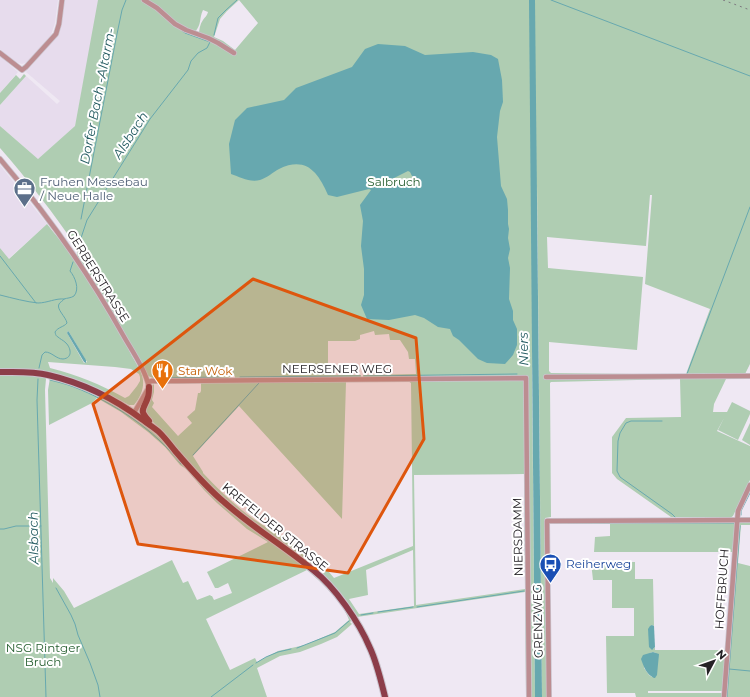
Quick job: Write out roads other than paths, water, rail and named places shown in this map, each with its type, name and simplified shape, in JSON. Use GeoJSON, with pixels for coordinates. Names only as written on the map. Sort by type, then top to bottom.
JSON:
{"type":"FeatureCollection","features":[{"type":"Feature","properties":{"kind":"main road","name":"KREFELDER STRASSE"},"geometry":{"type":"LineString","coordinates":[[0,372],[47,374],[95,390],[134,413],[160,433],[204,484],[222,501],[245,520],[315,571],[337,594],[356,621],[370,648],[385,697]]}},
{"type":"Feature","properties":{"kind":"main road"},"geometry":{"type":"LineString","coordinates":[[148,384],[149,396],[143,408],[143,412],[144,416],[160,433]]}},
{"type":"Feature","properties":{"kind":"street"},"geometry":{"type":"LineString","coordinates":[[0,53],[22,70],[26,67],[56,34],[59,24],[62,0]]}},
{"type":"Feature","properties":{"kind":"street"},"geometry":{"type":"LineString","coordinates":[[144,0],[157,8],[175,24],[186,30],[208,38],[234,53]]}},
{"type":"Feature","properties":{"kind":"street","name":"GERBERSTRASSE"},"geometry":{"type":"LineString","coordinates":[[0,159],[70,249],[114,318],[143,371],[148,384]]}},
{"type":"Feature","properties":{"kind":"street"},"geometry":{"type":"LineString","coordinates":[[546,377],[750,376]]}},
{"type":"Feature","properties":{"kind":"street","name":"NEERSENER WEG"},"geometry":{"type":"LineString","coordinates":[[148,384],[152,381],[526,378]]}},
{"type":"Feature","properties":{"kind":"street","name":"NIERSDAMM"},"geometry":{"type":"LineString","coordinates":[[526,378],[529,697]]}},
{"type":"Feature","properties":{"kind":"street"},"geometry":{"type":"LineString","coordinates":[[134,413],[148,384]]}},
{"type":"Feature","properties":{"kind":"street","name":"HOFFBRUCH"},"geometry":{"type":"LineString","coordinates":[[724,697],[738,511],[750,485]]}},
{"type":"Feature","properties":{"kind":"street"},"geometry":{"type":"LineString","coordinates":[[738,519],[750,520]]}},
{"type":"Feature","properties":{"kind":"street","name":"GRENZWEG"},"geometry":{"type":"LineString","coordinates":[[549,697],[547,521],[738,519]]}},
{"type":"Feature","properties":{"kind":"water"},"geometry":{"type":"Polygon","coordinates":[[[529,0],[535,0],[542,697],[535,697],[529,0]]]}},
{"type":"Feature","properties":{"kind":"water"},"geometry":{"type":"Polygon","coordinates":[[[378,44],[405,46],[425,55],[473,52],[491,55],[498,59],[502,80],[503,102],[500,111],[497,137],[501,186],[507,199],[508,210],[508,238],[510,249],[508,258],[510,268],[509,299],[513,311],[513,320],[517,329],[517,345],[513,355],[505,364],[487,363],[478,359],[453,336],[450,329],[438,327],[424,318],[415,315],[389,320],[367,319],[361,305],[364,295],[364,269],[361,246],[363,221],[360,205],[371,190],[369,189],[337,197],[328,195],[320,179],[310,168],[297,164],[288,165],[265,178],[256,181],[231,174],[229,144],[235,120],[247,108],[284,100],[296,88],[352,67],[365,49],[378,44]],[[408,171],[390,180],[390,182],[399,184],[408,182],[413,178],[408,171]]]}},
{"type":"Feature","properties":{"kind":"water"},"geometry":{"type":"Polygon","coordinates":[[[68,331],[86,360],[86,363],[67,333],[68,331]]]}},
{"type":"Feature","properties":{"kind":"water"},"geometry":{"type":"Polygon","coordinates":[[[652,625],[654,626],[655,647],[652,650],[649,647],[648,629],[652,625]]]}},
{"type":"Feature","properties":{"kind":"water"},"geometry":{"type":"Polygon","coordinates":[[[653,652],[659,654],[657,675],[655,678],[647,672],[641,659],[643,655],[653,652]]]}},
{"type":"Feature","properties":{"kind":"waterway","name":"Dorfer Bach -Altarm-"},"geometry":{"type":"LineString","coordinates":[[81,219],[117,34],[122,10],[126,0]]}},
{"type":"Feature","properties":{"kind":"waterway","name":"Alsbach"},"geometry":{"type":"LineString","coordinates":[[214,35],[218,18],[237,0]]}},
{"type":"Feature","properties":{"kind":"waterway"},"geometry":{"type":"LineString","coordinates":[[551,0],[750,76]]}},
{"type":"Feature","properties":{"kind":"waterway","name":"Dorfer Bach -Altarm-"},"geometry":{"type":"LineString","coordinates":[[180,29],[185,33],[210,42]]}},
{"type":"Feature","properties":{"kind":"waterway","name":"Alsbach"},"geometry":{"type":"LineString","coordinates":[[78,247],[87,220],[150,119],[188,70],[191,61],[198,53],[207,48],[210,42]]}},
{"type":"Feature","properties":{"kind":"waterway"},"geometry":{"type":"LineString","coordinates":[[687,374],[750,207]]}},
{"type":"Feature","properties":{"kind":"waterway"},"geometry":{"type":"LineString","coordinates":[[0,256],[36,303]]}},
{"type":"Feature","properties":{"kind":"waterway","name":"Alsbach"},"geometry":{"type":"LineString","coordinates":[[39,368],[42,355],[45,352],[63,359],[70,355],[68,345],[56,336],[55,332],[67,323],[58,306],[59,304],[64,299],[74,296],[77,290],[74,276],[70,271],[73,262]]}},
{"type":"Feature","properties":{"kind":"waterway"},"geometry":{"type":"LineString","coordinates":[[0,295],[38,303],[64,299]]}},
{"type":"Feature","properties":{"kind":"waterway"},"geometry":{"type":"LineString","coordinates":[[364,376],[517,374]]}},
{"type":"Feature","properties":{"kind":"waterway"},"geometry":{"type":"LineString","coordinates":[[240,377],[360,376]]}},
{"type":"Feature","properties":{"kind":"waterway"},"geometry":{"type":"LineString","coordinates":[[165,378],[221,377]]}},
{"type":"Feature","properties":{"kind":"waterway","name":"Alsbach"},"geometry":{"type":"LineString","coordinates":[[38,379],[37,400],[46,697]]}},
{"type":"Feature","properties":{"kind":"waterway"},"geometry":{"type":"LineString","coordinates":[[50,380],[89,393],[118,409],[132,418],[159,440],[181,464]]}},
{"type":"Feature","properties":{"kind":"waterway"},"geometry":{"type":"LineString","coordinates":[[193,455],[259,383]]}},
{"type":"Feature","properties":{"kind":"waterway"},"geometry":{"type":"LineString","coordinates":[[662,421],[631,421],[626,423],[620,433],[618,441],[617,471],[620,477],[675,517]]}},
{"type":"Feature","properties":{"kind":"waterway"},"geometry":{"type":"LineString","coordinates":[[741,515],[741,511],[750,493]]}},
{"type":"Feature","properties":{"kind":"waterway"},"geometry":{"type":"LineString","coordinates":[[568,523],[734,523]]}},
{"type":"Feature","properties":{"kind":"waterway"},"geometry":{"type":"LineString","coordinates":[[0,529],[16,526],[41,526]]}},
{"type":"Feature","properties":{"kind":"waterway"},"geometry":{"type":"LineString","coordinates":[[727,697],[740,526]]}},
{"type":"Feature","properties":{"kind":"waterway"},"geometry":{"type":"LineString","coordinates":[[56,588],[75,624],[98,685],[100,697]]}},
{"type":"Feature","properties":{"kind":"waterway"},"geometry":{"type":"LineString","coordinates":[[417,607],[524,591]]}},
{"type":"Feature","properties":{"kind":"waterway"},"geometry":{"type":"LineString","coordinates":[[378,612],[413,607]]}},
{"type":"Feature","properties":{"kind":"waterway"},"geometry":{"type":"LineString","coordinates":[[361,615],[373,613]]}},
{"type":"Feature","properties":{"kind":"waterway"},"geometry":{"type":"LineString","coordinates":[[297,648],[335,633],[349,621]]}},
{"type":"Feature","properties":{"kind":"waterway"},"geometry":{"type":"LineString","coordinates":[[256,663],[278,652],[291,649]]}},
{"type":"Feature","properties":{"kind":"waterway"},"geometry":{"type":"LineString","coordinates":[[211,697],[253,665]]}},
{"type":"Feature","properties":{"kind":"waterway"},"geometry":{"type":"LineString","coordinates":[[729,669],[750,671]]}},
{"type":"Feature","properties":{"kind":"railway"},"geometry":{"type":"LineString","coordinates":[[723,0],[750,10]]}},
{"type":"Feature","properties":{"kind":"place","name":"Fruhen Messebau / Neue Halle"},"geometry":{"type":"Point","coordinates":[24,208]}},
{"type":"Feature","properties":{"kind":"place","name":"Star Wok"},"geometry":{"type":"Point","coordinates":[162,390]}},
{"type":"Feature","properties":{"kind":"place","name":"Reiherweg"},"geometry":{"type":"Point","coordinates":[550,584]}},
{"type":"Feature","properties":{"kind":"park label","name":"Salbruch"},"geometry":{"type":"Point","coordinates":[394,182]}},
{"type":"Feature","properties":{"kind":"park label","name":"NSG Rintger Bruch"},"geometry":{"type":"Point","coordinates":[43,655]}},
{"type":"Feature","properties":{"kind":"water label","name":"Niers"},"geometry":{"type":"Point","coordinates":[523,349]}}]}
